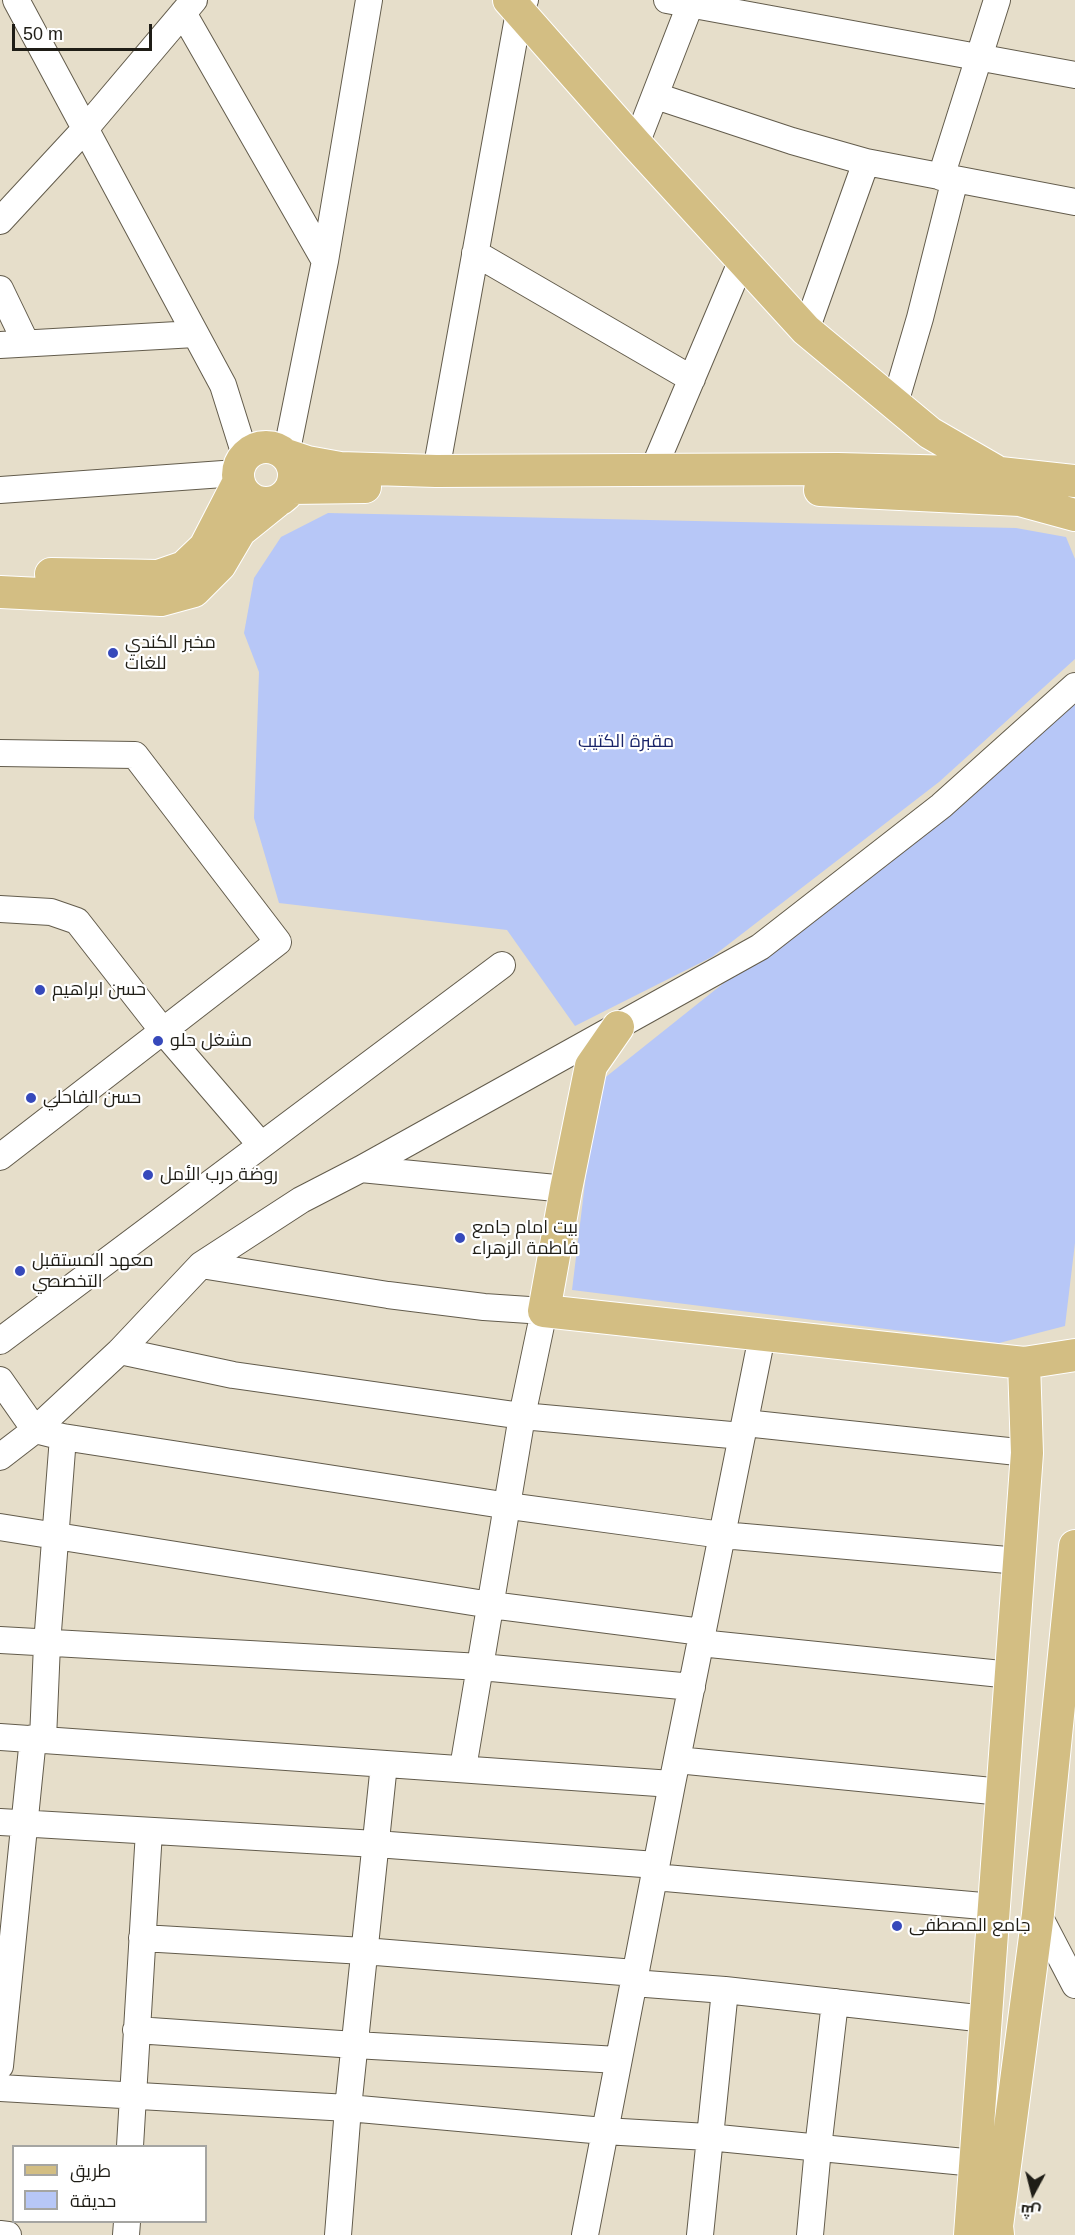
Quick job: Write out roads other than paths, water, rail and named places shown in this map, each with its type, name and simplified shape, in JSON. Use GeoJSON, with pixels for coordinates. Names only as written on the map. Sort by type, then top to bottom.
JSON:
{"type":"FeatureCollection","features":[{"type":"Feature","properties":{"kind":"main road"},"geometry":{"type":"LineString","coordinates":[[518,4],[636,144],[806,330],[939,439],[1000,473]]}},
{"type":"Feature","properties":{"kind":"main road"},"geometry":{"type":"LineString","coordinates":[[0,573],[158,576],[184,567],[205,547],[240,470],[261,447],[279,450],[286,455],[307,462],[340,468],[436,471],[838,469],[1000,473],[1075,481]]}},
{"type":"Feature","properties":{"kind":"main road"},"geometry":{"type":"LineString","coordinates":[[0,592],[160,600],[194,591],[219,565],[240,531],[284,495],[294,471],[286,455]]}},
{"type":"Feature","properties":{"kind":"main road"},"geometry":{"type":"LineString","coordinates":[[240,470],[243,493],[253,501],[264,504],[284,495],[339,486],[824,490],[1020,500],[1075,515]]}},
{"type":"Feature","properties":{"kind":"main road"},"geometry":{"type":"LineString","coordinates":[[618,1027],[591,1066],[544,1311],[1024,1363],[1075,1355]]}},
{"type":"Feature","properties":{"kind":"main road"},"geometry":{"type":"LineString","coordinates":[[970,2235],[1027,1453],[1024,1363]]}},
{"type":"Feature","properties":{"kind":"main road"},"geometry":{"type":"LineString","coordinates":[[998,2235],[997,2226],[1038,1914],[1072,1616],[1075,1546]]}},
{"type":"Feature","properties":{"kind":"street"},"geometry":{"type":"LineString","coordinates":[[0,6],[5,0]]}},
{"type":"Feature","properties":{"kind":"street"},"geometry":{"type":"LineString","coordinates":[[0,490],[240,470],[223,385],[16,0]]}},
{"type":"Feature","properties":{"kind":"street"},"geometry":{"type":"LineString","coordinates":[[286,455],[325,261],[369,0]]}},
{"type":"Feature","properties":{"kind":"street"},"geometry":{"type":"LineString","coordinates":[[895,403],[920,318],[948,178],[979,58],[997,0]]}},
{"type":"Feature","properties":{"kind":"street"},"geometry":{"type":"LineString","coordinates":[[636,144],[656,96],[683,1],[1075,75]]}},
{"type":"Feature","properties":{"kind":"street"},"geometry":{"type":"LineString","coordinates":[[436,471],[518,4]]}},
{"type":"Feature","properties":{"kind":"street"},"geometry":{"type":"LineString","coordinates":[[0,221],[85,129],[188,7],[325,261]]}},
{"type":"Feature","properties":{"kind":"street"},"geometry":{"type":"LineString","coordinates":[[656,96],[792,141],[866,162],[1075,202]]}},
{"type":"Feature","properties":{"kind":"street"},"geometry":{"type":"LineString","coordinates":[[806,330],[866,162]]}},
{"type":"Feature","properties":{"kind":"street"},"geometry":{"type":"LineString","coordinates":[[475,254],[692,379]]}},
{"type":"Feature","properties":{"kind":"street"},"geometry":{"type":"LineString","coordinates":[[653,470],[742,260]]}},
{"type":"Feature","properties":{"kind":"street"},"geometry":{"type":"LineString","coordinates":[[0,289],[26,343]]}},
{"type":"Feature","properties":{"kind":"street"},"geometry":{"type":"LineString","coordinates":[[0,345],[195,334]]}},
{"type":"Feature","properties":{"kind":"street"},"geometry":{"type":"LineString","coordinates":[[0,1457],[35,1431],[120,1351],[201,1265],[300,1200],[361,1169],[760,947],[941,806],[1075,686]]}},
{"type":"Feature","properties":{"kind":"street"},"geometry":{"type":"LineString","coordinates":[[0,753],[135,755],[278,942],[0,1157]]}},
{"type":"Feature","properties":{"kind":"street"},"geometry":{"type":"LineString","coordinates":[[0,909],[51,912],[77,921],[163,1031],[261,1145]]}},
{"type":"Feature","properties":{"kind":"street"},"geometry":{"type":"LineString","coordinates":[[0,1341],[502,965]]}},
{"type":"Feature","properties":{"kind":"street"},"geometry":{"type":"LineString","coordinates":[[361,1169],[566,1189]]}},
{"type":"Feature","properties":{"kind":"street"},"geometry":{"type":"LineString","coordinates":[[201,1265],[388,1295],[544,1311],[522,1416],[509,1506],[463,1768]]}},
{"type":"Feature","properties":{"kind":"street"},"geometry":{"type":"LineString","coordinates":[[585,2235],[674,1772],[762,1336]]}},
{"type":"Feature","properties":{"kind":"street"},"geometry":{"type":"LineString","coordinates":[[120,1351],[233,1375],[522,1416],[743,1429],[1027,1453]]}},
{"type":"Feature","properties":{"kind":"street"},"geometry":{"type":"LineString","coordinates":[[0,1380],[35,1431],[63,1437],[509,1506],[722,1535],[1019,1561]]}},
{"type":"Feature","properties":{"kind":"street"},"geometry":{"type":"LineString","coordinates":[[0,2066],[12,1822],[38,1739],[48,1644],[63,1437]]}},
{"type":"Feature","properties":{"kind":"street"},"geometry":{"type":"LineString","coordinates":[[0,1527],[701,1637],[1011,1675]]}},
{"type":"Feature","properties":{"kind":"street"},"geometry":{"type":"LineString","coordinates":[[0,1640],[481,1668],[692,1687]]}},
{"type":"Feature","properties":{"kind":"street"},"geometry":{"type":"LineString","coordinates":[[0,1737],[384,1764],[463,1768],[674,1772],[1002,1792]]}},
{"type":"Feature","properties":{"kind":"street"},"geometry":{"type":"LineString","coordinates":[[338,2235],[348,2108],[384,1764]]}},
{"type":"Feature","properties":{"kind":"street"},"geometry":{"type":"LineString","coordinates":[[12,1822],[375,1844],[994,1907]]}},
{"type":"Feature","properties":{"kind":"street"},"geometry":{"type":"LineString","coordinates":[[130,2145],[149,1831]]}},
{"type":"Feature","properties":{"kind":"street"},"geometry":{"type":"LineString","coordinates":[[1038,1914],[1075,1984]]}},
{"type":"Feature","properties":{"kind":"street"},"geometry":{"type":"LineString","coordinates":[[142,1938],[364,1951],[634,1978],[986,2019]]}},
{"type":"Feature","properties":{"kind":"street"},"geometry":{"type":"LineString","coordinates":[[700,2235],[724,1989]]}},
{"type":"Feature","properties":{"kind":"street"},"geometry":{"type":"LineString","coordinates":[[810,2235],[835,2002]]}},
{"type":"Feature","properties":{"kind":"street"},"geometry":{"type":"LineString","coordinates":[[136,2030],[355,2046],[618,2060]]}},
{"type":"Feature","properties":{"kind":"street"},"geometry":{"type":"LineString","coordinates":[[0,2088],[348,2108],[604,2131],[708,2137],[975,2163]]}},
{"type":"Feature","properties":{"kind":"street"},"geometry":{"type":"LineString","coordinates":[[0,2235],[8,2235]]}},
{"type":"Feature","properties":{"kind":"place","name":"مخبر الكندي للغات"},"geometry":{"type":"Point","coordinates":[113,653]}},
{"type":"Feature","properties":{"kind":"place","name":"حسن ابراهيم"},"geometry":{"type":"Point","coordinates":[40,990]}},
{"type":"Feature","properties":{"kind":"place","name":"مشغل حلو"},"geometry":{"type":"Point","coordinates":[158,1041]}},
{"type":"Feature","properties":{"kind":"place","name":"حسن الفاحلي"},"geometry":{"type":"Point","coordinates":[31,1098]}},
{"type":"Feature","properties":{"kind":"place","name":"روضة درب الأمل"},"geometry":{"type":"Point","coordinates":[148,1175]}},
{"type":"Feature","properties":{"kind":"place","name":"بيت امام جامع فاطمة الزهراء"},"geometry":{"type":"Point","coordinates":[460,1238]}},
{"type":"Feature","properties":{"kind":"place","name":"معهد المستقبل التخصصي"},"geometry":{"type":"Point","coordinates":[20,1271]}},
{"type":"Feature","properties":{"kind":"place","name":"جامع المصطفى"},"geometry":{"type":"Point","coordinates":[897,1926]}},
{"type":"Feature","properties":{"kind":"park label","name":"مقبرة الكتيب"},"geometry":{"type":"Point","coordinates":[626,742]}}]}
